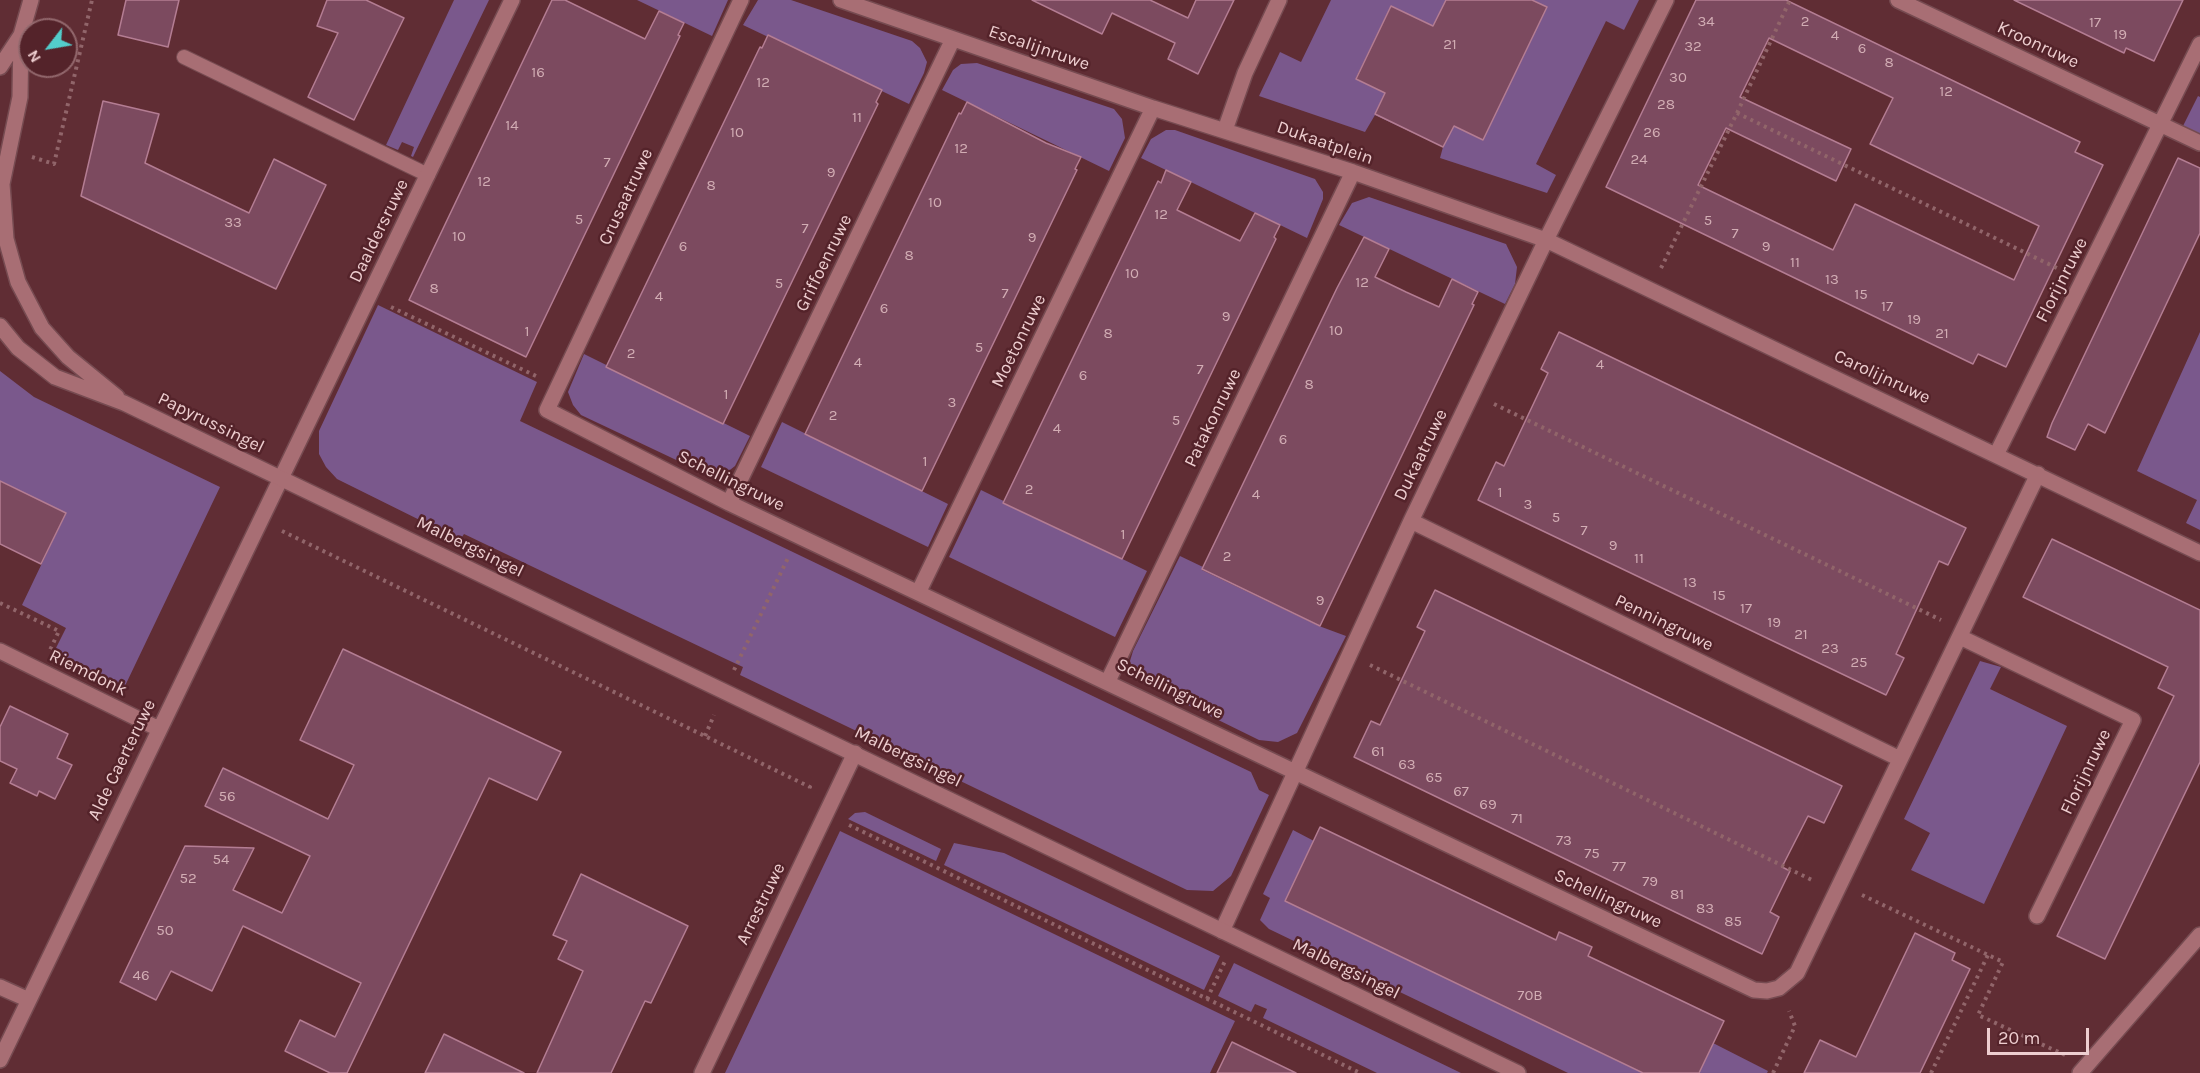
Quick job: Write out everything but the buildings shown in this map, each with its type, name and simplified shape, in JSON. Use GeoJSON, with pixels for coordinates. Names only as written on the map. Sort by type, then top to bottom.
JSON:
{"type":"FeatureCollection","features":[{"type":"Feature","properties":{"kind":"street","name":"Papyrussingel"},"geometry":{"type":"LineString","coordinates":[[26,18],[31,0]]}},
{"type":"Feature","properties":{"kind":"street","name":"Daaldersruwe"},"geometry":{"type":"LineString","coordinates":[[280,478],[512,0]]}},
{"type":"Feature","properties":{"kind":"street","name":"Crusaatruwe"},"geometry":{"type":"LineString","coordinates":[[547,410],[741,0]]}},
{"type":"Feature","properties":{"kind":"street","name":"Escalijnruwe"},"geometry":{"type":"LineString","coordinates":[[841,0],[1154,108],[1226,130]]}},
{"type":"Feature","properties":{"kind":"street"},"geometry":{"type":"LineString","coordinates":[[1226,130],[1245,73],[1279,0]]}},
{"type":"Feature","properties":{"kind":"street","name":"Dukaatruwe"},"geometry":{"type":"LineString","coordinates":[[1229,935],[1296,772],[1411,521],[1546,240],[1666,0]]}},
{"type":"Feature","properties":{"kind":"street","name":"Kroonruwe"},"geometry":{"type":"LineString","coordinates":[[1898,0],[2162,124]]}},
{"type":"Feature","properties":{"kind":"street","name":"Griffoenruwe"},"geometry":{"type":"LineString","coordinates":[[729,503],[953,39]]}},
{"type":"Feature","properties":{"kind":"street","name":"Papyrussingel"},"geometry":{"type":"LineString","coordinates":[[0,67],[18,40]]}},
{"type":"Feature","properties":{"kind":"street","name":"Florijnruwe"},"geometry":{"type":"LineString","coordinates":[[1997,453],[2200,44]]}},
{"type":"Feature","properties":{"kind":"street","name":"Papyrussingel"},"geometry":{"type":"LineString","coordinates":[[20,78],[20,97],[7,150],[2,184],[1,214],[14,272],[42,328],[68,357],[124,403]]}},
{"type":"Feature","properties":{"kind":"street","name":"Moetonruwe"},"geometry":{"type":"LineString","coordinates":[[919,591],[1154,108]]}},
{"type":"Feature","properties":{"kind":"street"},"geometry":{"type":"LineString","coordinates":[[2162,124],[2200,143]]}},
{"type":"Feature","properties":{"kind":"street","name":"Dukaatplein"},"geometry":{"type":"LineString","coordinates":[[1226,130],[1546,240]]}},
{"type":"Feature","properties":{"kind":"street","name":"Patakonruwe"},"geometry":{"type":"LineString","coordinates":[[1108,681],[1353,172]]}},
{"type":"Feature","properties":{"kind":"street","name":"Carolijnruwe"},"geometry":{"type":"LineString","coordinates":[[1546,240],[1997,453],[2200,553]]}},
{"type":"Feature","properties":{"kind":"street","name":"Papyrussingel"},"geometry":{"type":"LineString","coordinates":[[0,326],[18,348],[55,377],[124,403],[280,478]]}},
{"type":"Feature","properties":{"kind":"street","name":"Schellingruwe"},"geometry":{"type":"LineString","coordinates":[[547,410],[729,503],[919,591],[1754,990],[1767,991],[1779,988]]}},
{"type":"Feature","properties":{"kind":"street"},"geometry":{"type":"LineString","coordinates":[[1779,988],[1797,973],[2038,474]]}},
{"type":"Feature","properties":{"kind":"street","name":"Malbergsingel"},"geometry":{"type":"LineString","coordinates":[[280,478],[1518,1073]]}},
{"type":"Feature","properties":{"kind":"street","name":"Alde Caerteruwe"},"geometry":{"type":"LineString","coordinates":[[0,1060],[280,478]]}},
{"type":"Feature","properties":{"kind":"street","name":"Penningruwe"},"geometry":{"type":"LineString","coordinates":[[1411,521],[1900,759]]}},
{"type":"Feature","properties":{"kind":"street","name":"Florijnruwe"},"geometry":{"type":"LineString","coordinates":[[1961,634],[2133,720],[2037,916]]}},
{"type":"Feature","properties":{"kind":"street","name":"Riemdonk"},"geometry":{"type":"LineString","coordinates":[[0,651],[159,729]]}},
{"type":"Feature","properties":{"kind":"street","name":"Arrestruwe"},"geometry":{"type":"LineString","coordinates":[[702,1073],[855,753]]}},
{"type":"Feature","properties":{"kind":"street"},"geometry":{"type":"LineString","coordinates":[[2083,1069],[2200,934]]}},
{"type":"Feature","properties":{"kind":"street"},"geometry":{"type":"LineString","coordinates":[[0,987],[29,1000]]}},
{"type":"Feature","properties":{"kind":"lane"},"geometry":{"type":"LineString","coordinates":[[184,57],[428,175]]}},
{"type":"Feature","properties":{"kind":"path"},"geometry":{"type":"LineString","coordinates":[[7,150],[54,164],[92,0]]}},
{"type":"Feature","properties":{"kind":"path"},"geometry":{"type":"LineString","coordinates":[[1651,290],[1790,0]]}},
{"type":"Feature","properties":{"kind":"path"},"geometry":{"type":"LineString","coordinates":[[1737,113],[2083,281]]}},
{"type":"Feature","properties":{"kind":"path"},"geometry":{"type":"LineString","coordinates":[[370,296],[558,387]]}},
{"type":"Feature","properties":{"kind":"path"},"geometry":{"type":"LineString","coordinates":[[1472,394],[1961,634]]}},
{"type":"Feature","properties":{"kind":"path"},"geometry":{"type":"LineString","coordinates":[[705,736],[724,690],[799,535]]}},
{"type":"Feature","properties":{"kind":"path"},"geometry":{"type":"LineString","coordinates":[[0,603],[59,631],[40,671]]}},
{"type":"Feature","properties":{"kind":"path"},"geometry":{"type":"LineString","coordinates":[[1350,655],[1838,888],[2003,962],[1978,1015],[2083,1069]]}},
{"type":"Feature","properties":{"kind":"path"},"geometry":{"type":"LineString","coordinates":[[1208,999],[1229,935]]}},
{"type":"Feature","properties":{"kind":"path"},"geometry":{"type":"LineString","coordinates":[[1931,1073],[1988,955]]}},
{"type":"Feature","properties":{"kind":"path"},"geometry":{"type":"LineString","coordinates":[[1773,1073],[1795,1026],[1779,988]]}},
{"type":"Feature","properties":{"kind":"shaded area"},"geometry":{"type":"Polygon","coordinates":[[[454,0],[489,0],[413,157],[411,156],[414,147],[402,142],[398,150],[386,145],[454,0]]]}},
{"type":"Feature","properties":{"kind":"shaded area"},"geometry":{"type":"Polygon","coordinates":[[[637,0],[728,0],[712,36],[637,0]]]}},
{"type":"Feature","properties":{"kind":"shaded area"},"geometry":{"type":"Polygon","coordinates":[[[758,0],[791,0],[912,41],[920,48],[927,62],[909,104],[743,25],[758,0]]]}},
{"type":"Feature","properties":{"kind":"shaded area"},"geometry":{"type":"Polygon","coordinates":[[[1331,0],[1446,0],[1433,26],[1391,6],[1356,78],[1385,93],[1375,114],[1443,146],[1454,126],[1546,7],[1532,0],[1639,0],[1624,30],[1606,21],[1536,164],[1556,175],[1547,193],[1440,158],[1443,147],[1375,115],[1365,132],[1259,96],[1280,52],[1301,62],[1331,0]]]}},
{"type":"Feature","properties":{"kind":"shaded area"},"geometry":{"type":"Polygon","coordinates":[[[977,63],[1114,109],[1122,119],[1125,138],[1109,171],[942,90],[953,70],[961,64],[977,63]]]}},
{"type":"Feature","properties":{"kind":"shaded area"},"geometry":{"type":"Polygon","coordinates":[[[2198,96],[2200,97],[2200,139],[2182,128],[2198,96]]]}},
{"type":"Feature","properties":{"kind":"shaded area"},"geometry":{"type":"Polygon","coordinates":[[[1166,130],[1175,130],[1315,179],[1323,192],[1323,199],[1307,238],[1141,158],[1151,139],[1166,130]]]}},
{"type":"Feature","properties":{"kind":"shaded area"},"geometry":{"type":"Polygon","coordinates":[[[1369,197],[1506,244],[1517,267],[1515,284],[1505,304],[1339,225],[1352,203],[1369,197]]]}},
{"type":"Feature","properties":{"kind":"shaded area"},"geometry":{"type":"Polygon","coordinates":[[[378,305],[537,382],[520,421],[1251,772],[1259,790],[1269,795],[1231,876],[1213,891],[1187,890],[740,675],[743,667],[464,534],[460,540],[337,479],[326,467],[319,454],[319,431],[378,305]]]}},
{"type":"Feature","properties":{"kind":"shaded area"},"geometry":{"type":"Polygon","coordinates":[[[2200,332],[2200,530],[2186,523],[2197,500],[2137,471],[2200,332]]]}},
{"type":"Feature","properties":{"kind":"shaded area"},"geometry":{"type":"Polygon","coordinates":[[[584,354],[750,436],[735,466],[726,473],[708,475],[581,415],[573,405],[568,392],[584,354]]]}},
{"type":"Feature","properties":{"kind":"shaded area"},"geometry":{"type":"Polygon","coordinates":[[[0,371],[34,397],[220,487],[124,688],[53,654],[66,628],[22,605],[66,513],[0,481],[0,371]]]}},
{"type":"Feature","properties":{"kind":"shaded area"},"geometry":{"type":"Polygon","coordinates":[[[782,422],[948,504],[928,547],[761,467],[782,422]]]}},
{"type":"Feature","properties":{"kind":"shaded area"},"geometry":{"type":"Polygon","coordinates":[[[981,490],[1147,571],[1115,637],[949,557],[981,490]]]}},
{"type":"Feature","properties":{"kind":"shaded area"},"geometry":{"type":"Polygon","coordinates":[[[1180,556],[1203,567],[1202,570],[1319,626],[1346,636],[1297,733],[1278,742],[1259,740],[1141,682],[1136,677],[1130,661],[1133,651],[1180,556]]]}},
{"type":"Feature","properties":{"kind":"shaded area"},"geometry":{"type":"Polygon","coordinates":[[[1980,661],[2001,667],[1990,689],[2067,726],[1984,904],[1911,870],[1930,833],[1904,819],[1980,661]]]}},
{"type":"Feature","properties":{"kind":"shaded area"},"geometry":{"type":"Polygon","coordinates":[[[865,812],[941,849],[936,861],[848,819],[855,813],[865,812]]]}},
{"type":"Feature","properties":{"kind":"shaded area"},"geometry":{"type":"Polygon","coordinates":[[[1293,830],[1314,841],[1285,901],[1643,1073],[1568,1073],[1269,929],[1260,920],[1270,898],[1263,894],[1293,830]]]}},
{"type":"Feature","properties":{"kind":"shaded area"},"geometry":{"type":"Polygon","coordinates":[[[840,831],[1235,1021],[1210,1073],[725,1073],[840,831]]]}},
{"type":"Feature","properties":{"kind":"shaded area"},"geometry":{"type":"Polygon","coordinates":[[[954,843],[1004,853],[1220,956],[1204,990],[944,865],[954,843]]]}},
{"type":"Feature","properties":{"kind":"shaded area"},"geometry":{"type":"Polygon","coordinates":[[[1234,963],[1461,1073],[1377,1073],[1263,1018],[1267,1009],[1255,1004],[1251,1012],[1218,996],[1234,963]]]}},
{"type":"Feature","properties":{"kind":"shaded area"},"geometry":{"type":"Polygon","coordinates":[[[1713,1043],[1768,1071],[1767,1073],[1699,1073],[1713,1043]]]}}]}
